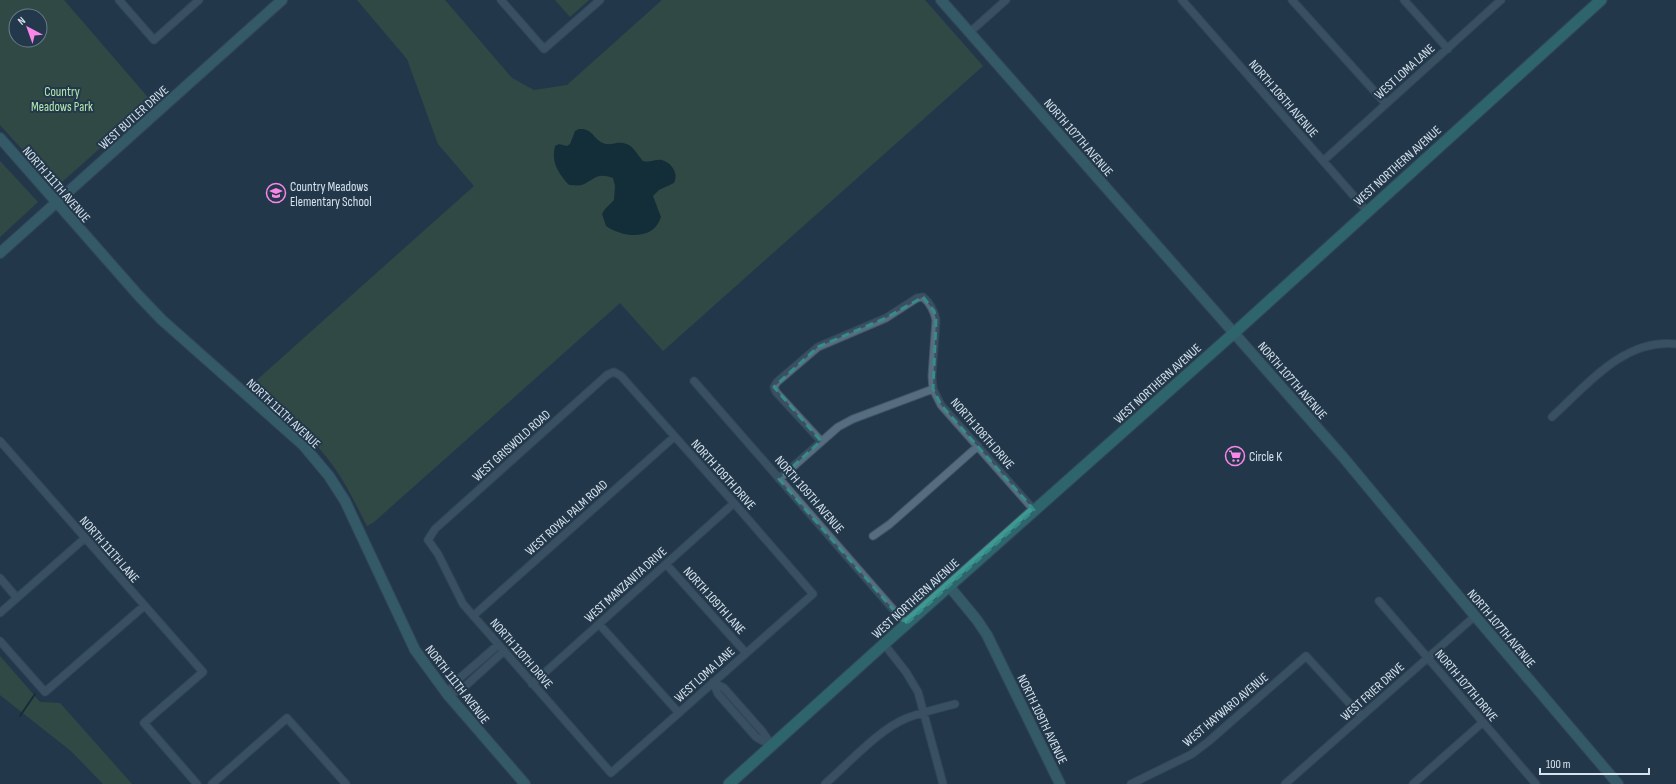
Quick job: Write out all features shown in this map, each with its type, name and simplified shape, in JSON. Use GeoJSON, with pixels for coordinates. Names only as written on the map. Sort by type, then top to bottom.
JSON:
{"type":"FeatureCollection","features":[{"type":"Feature","properties":{"kind":"main road","name":"WEST NORTHERN AVENUE"},"geometry":{"type":"LineString","coordinates":[[729,784],[906,624],[1234,333],[1367,211],[1602,0]]}},
{"type":"Feature","properties":{"kind":"street"},"geometry":{"type":"LineString","coordinates":[[119,0],[154,40],[199,0]]}},
{"type":"Feature","properties":{"kind":"street"},"geometry":{"type":"LineString","coordinates":[[501,0],[544,49],[600,0]]}},
{"type":"Feature","properties":{"kind":"street","name":"NORTH 107TH AVENUE"},"geometry":{"type":"LineString","coordinates":[[941,0],[1360,477],[1474,616],[1618,784]]}},
{"type":"Feature","properties":{"kind":"street"},"geometry":{"type":"LineString","coordinates":[[969,33],[1006,0]]}},
{"type":"Feature","properties":{"kind":"street","name":"NORTH 106TH AVENUE"},"geometry":{"type":"LineString","coordinates":[[1182,0],[1367,211]]}},
{"type":"Feature","properties":{"kind":"street"},"geometry":{"type":"LineString","coordinates":[[1292,0],[1386,104]]}},
{"type":"Feature","properties":{"kind":"street"},"geometry":{"type":"LineString","coordinates":[[1404,0],[1448,49]]}},
{"type":"Feature","properties":{"kind":"street","name":"WEST LOMA LANE"},"geometry":{"type":"LineString","coordinates":[[1323,161],[1501,0]]}},
{"type":"Feature","properties":{"kind":"street","name":"WEST BUTLER DRIVE"},"geometry":{"type":"LineString","coordinates":[[0,253],[276,2]]}},
{"type":"Feature","properties":{"kind":"street","name":"NORTH 111TH AVENUE"},"geometry":{"type":"LineString","coordinates":[[0,138],[154,312],[303,445],[318,463],[345,501],[415,650],[448,695],[525,784]]}},
{"type":"Feature","properties":{"kind":"street","name":"NORTH 108TH DRIVE"},"geometry":{"type":"LineString","coordinates":[[821,441],[776,392],[774,387],[777,382],[818,347],[886,318],[917,298],[923,297],[927,300],[934,311],[936,320],[932,376],[933,389],[941,405],[1034,510]]}},
{"type":"Feature","properties":{"kind":"street"},"geometry":{"type":"LineString","coordinates":[[1552,417],[1621,356],[1642,347],[1665,342],[1676,344]]}},
{"type":"Feature","properties":{"kind":"street","name":"NORTH 109TH DRIVE"},"geometry":{"type":"LineString","coordinates":[[614,372],[621,376],[813,594]]}},
{"type":"Feature","properties":{"kind":"street","name":"WEST GRISWOLD ROAD"},"geometry":{"type":"LineString","coordinates":[[428,540],[435,529],[607,375],[614,372]]}},
{"type":"Feature","properties":{"kind":"street","name":"NORTH 109TH AVENUE"},"geometry":{"type":"LineString","coordinates":[[694,382],[906,624]]}},
{"type":"Feature","properties":{"kind":"street"},"geometry":{"type":"LineString","coordinates":[[779,478],[838,427],[853,419],[933,389]]}},
{"type":"Feature","properties":{"kind":"street","name":"WEST ROYAL PALM ROAD"},"geometry":{"type":"LineString","coordinates":[[473,616],[674,436]]}},
{"type":"Feature","properties":{"kind":"street","name":"NORTH 111TH LANE"},"geometry":{"type":"LineString","coordinates":[[0,441],[203,672],[144,723],[197,784]]}},
{"type":"Feature","properties":{"kind":"street"},"geometry":{"type":"LineString","coordinates":[[873,536],[890,524],[978,446]]}},
{"type":"Feature","properties":{"kind":"street","name":"WEST MANZANITA DRIVE"},"geometry":{"type":"LineString","coordinates":[[532,684],[734,503]]}},
{"type":"Feature","properties":{"kind":"street"},"geometry":{"type":"LineString","coordinates":[[0,613],[85,538]]}},
{"type":"Feature","properties":{"kind":"street","name":"NORTH 110TH DRIVE"},"geometry":{"type":"LineString","coordinates":[[428,540],[438,554],[463,604],[612,773]]}},
{"type":"Feature","properties":{"kind":"street","name":"NORTH 109TH LANE"},"geometry":{"type":"LineString","coordinates":[[666,564],[746,653]]}},
{"type":"Feature","properties":{"kind":"street"},"geometry":{"type":"LineString","coordinates":[[0,578],[17,598]]}},
{"type":"Feature","properties":{"kind":"street","name":"NORTH 109TH AVENUE"},"geometry":{"type":"LineString","coordinates":[[949,586],[977,620],[987,635],[1060,784]]}},
{"type":"Feature","properties":{"kind":"street","name":"WEST LOMA LANE"},"geometry":{"type":"LineString","coordinates":[[612,773],[813,594]]}},
{"type":"Feature","properties":{"kind":"street","name":"NORTH 107TH DRIVE"},"geometry":{"type":"LineString","coordinates":[[1379,601],[1536,784]]}},
{"type":"Feature","properties":{"kind":"street"},"geometry":{"type":"LineString","coordinates":[[0,641],[45,692],[144,606]]}},
{"type":"Feature","properties":{"kind":"street","name":"WEST FRIER DRIVE"},"geometry":{"type":"LineString","coordinates":[[1285,784],[1474,616]]}},
{"type":"Feature","properties":{"kind":"street"},"geometry":{"type":"LineString","coordinates":[[599,624],[679,713]]}},
{"type":"Feature","properties":{"kind":"street"},"geometry":{"type":"LineString","coordinates":[[884,644],[912,681],[918,692],[925,712],[943,784]]}},
{"type":"Feature","properties":{"kind":"street"},"geometry":{"type":"LineString","coordinates":[[448,695],[454,683],[498,645]]}},
{"type":"Feature","properties":{"kind":"street"},"geometry":{"type":"LineString","coordinates":[[448,695],[461,690],[504,651]]}},
{"type":"Feature","properties":{"kind":"street","name":"WEST HAYWARD AVENUE"},"geometry":{"type":"LineString","coordinates":[[1131,784],[1169,766],[1203,746],[1306,656],[1361,716]]}},
{"type":"Feature","properties":{"kind":"street"},"geometry":{"type":"LineString","coordinates":[[713,682],[724,688],[762,731],[772,746]]}},
{"type":"Feature","properties":{"kind":"street"},"geometry":{"type":"LineString","coordinates":[[825,784],[882,733],[908,718],[955,704]]}},
{"type":"Feature","properties":{"kind":"street"},"geometry":{"type":"LineString","coordinates":[[212,784],[287,718],[346,784]]}},
{"type":"Feature","properties":{"kind":"street"},"geometry":{"type":"LineString","coordinates":[[1413,784],[1483,722]]}},
{"type":"Feature","properties":{"kind":"highlighted area"},"geometry":{"type":"Polygon","coordinates":[[[923,297],[934,311],[936,320],[933,389],[941,405],[1034,510],[906,624],[779,479],[821,441],[774,387],[818,347],[886,318],[923,297]]]}},
{"type":"Feature","properties":{"kind":"green space","name":"Country Meadows Park"},"geometry":{"type":"Polygon","coordinates":[[[0,0],[64,0],[152,102],[62,182],[53,182],[0,125],[0,0]]]}},
{"type":"Feature","properties":{"kind":"green space"},"geometry":{"type":"Polygon","coordinates":[[[357,0],[445,0],[512,78],[534,90],[567,85],[662,0],[925,0],[983,66],[663,351],[620,303],[374,522],[367,526],[343,481],[321,450],[250,386],[474,186],[438,144],[407,59],[357,0]]]}},
{"type":"Feature","properties":{"kind":"green space"},"geometry":{"type":"Polygon","coordinates":[[[555,0],[589,0],[570,17],[555,0]]]}},
{"type":"Feature","properties":{"kind":"green space"},"geometry":{"type":"Polygon","coordinates":[[[0,161],[38,202],[0,237],[0,161]]]}},
{"type":"Feature","properties":{"kind":"green space"},"geometry":{"type":"Polygon","coordinates":[[[0,656],[40,702],[60,703],[132,784],[103,784],[71,751],[0,695],[0,656]]]}},
{"type":"Feature","properties":{"kind":"shaded area"},"geometry":{"type":"Polygon","coordinates":[[[579,129],[587,130],[605,144],[621,143],[629,145],[643,161],[648,162],[662,160],[666,161],[672,166],[676,176],[674,183],[659,190],[653,196],[661,217],[657,225],[652,230],[645,234],[629,235],[606,226],[602,214],[614,200],[615,186],[613,178],[608,176],[600,176],[582,185],[569,185],[562,176],[556,167],[554,157],[555,146],[559,144],[567,146],[570,144],[575,131],[579,129]]]}},
{"type":"Feature","properties":{"kind":"waterway"},"geometry":{"type":"LineString","coordinates":[[20,716],[35,694]]}},
{"type":"Feature","properties":{"kind":"place","name":"Country Meadows Elementary School"},"geometry":{"type":"Point","coordinates":[276,193]}},
{"type":"Feature","properties":{"kind":"place","name":"Circle K"},"geometry":{"type":"Point","coordinates":[1235,456]}}]}
